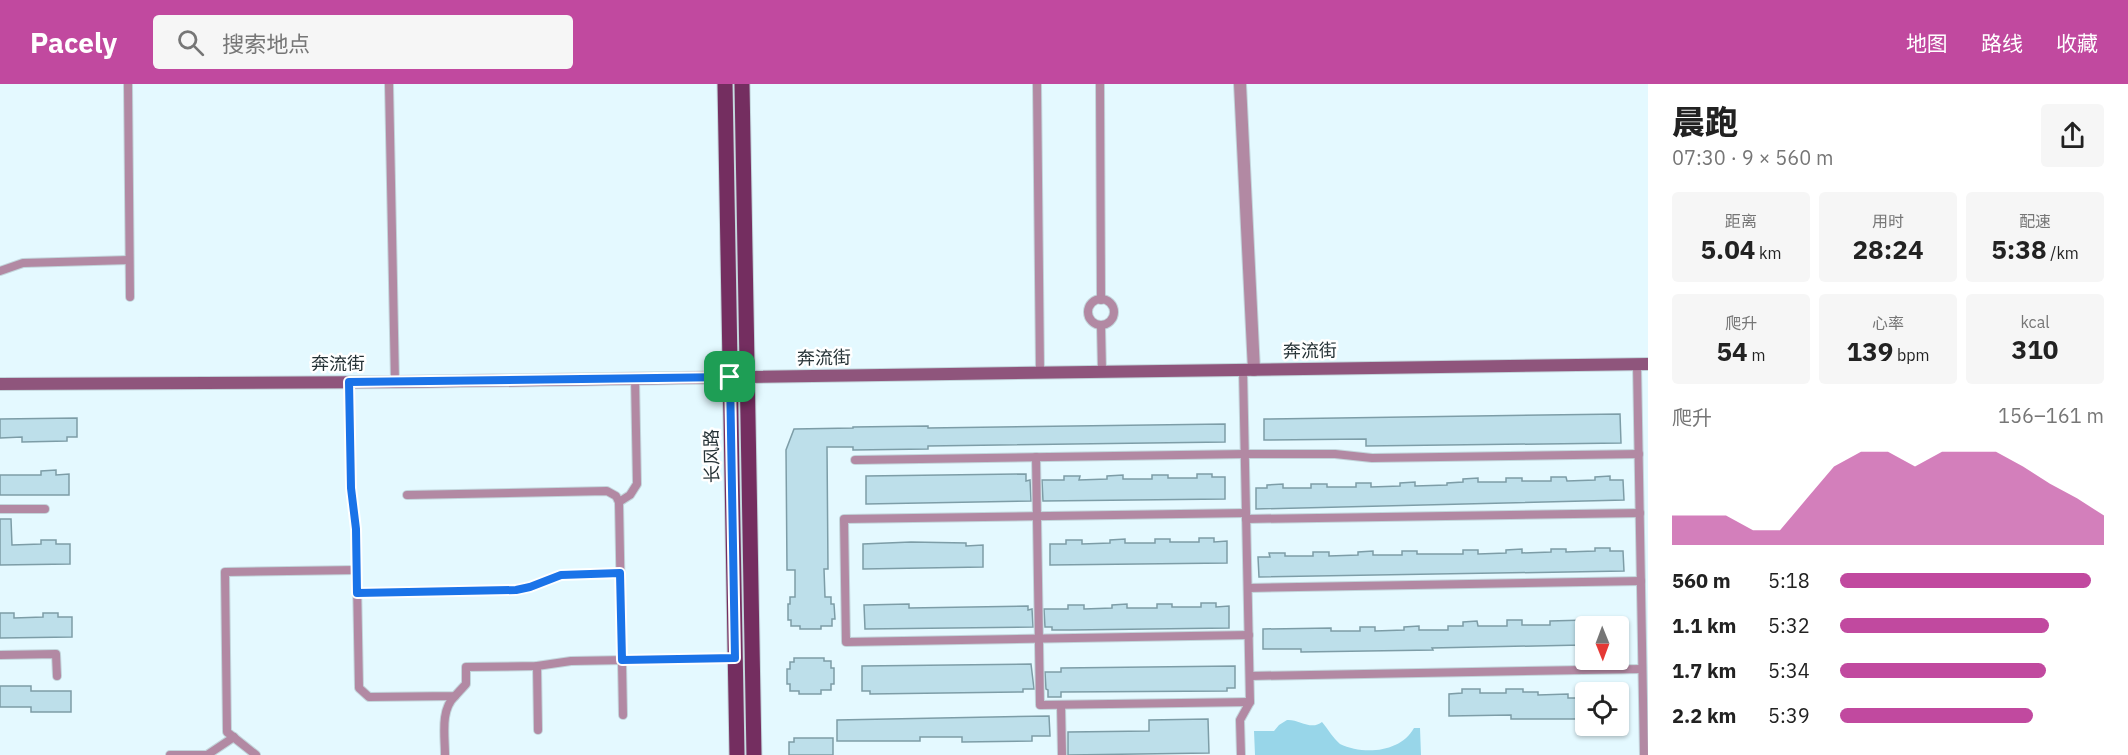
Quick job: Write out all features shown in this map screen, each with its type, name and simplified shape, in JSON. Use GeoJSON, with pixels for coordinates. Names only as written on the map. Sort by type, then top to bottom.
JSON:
{"type":"FeatureCollection","features":[{"type":"Feature","properties":{"kind":"main road","name":"长风路"},"geometry":{"type":"LineString","coordinates":[[725,84],[737,755]]}},
{"type":"Feature","properties":{"kind":"main road","name":"长风路"},"geometry":{"type":"LineString","coordinates":[[742,84],[754,755]]}},
{"type":"Feature","properties":{"kind":"street"},"geometry":{"type":"LineString","coordinates":[[1240,84],[1249,370]]}},
{"type":"Feature","properties":{"kind":"street","name":"奔流街"},"geometry":{"type":"LineString","coordinates":[[0,384],[395,382],[1643,364]]}},
{"type":"Feature","properties":{"kind":"lane"},"geometry":{"type":"LineString","coordinates":[[128,84],[130,297]]}},
{"type":"Feature","properties":{"kind":"lane"},"geometry":{"type":"LineString","coordinates":[[388,84],[395,382]]}},
{"type":"Feature","properties":{"kind":"lane"},"geometry":{"type":"LineString","coordinates":[[1037,84],[1040,373]]}},
{"type":"Feature","properties":{"kind":"lane"},"geometry":{"type":"LineString","coordinates":[[1100,84],[1101,300]]}},
{"type":"Feature","properties":{"kind":"lane"},"geometry":{"type":"LineString","coordinates":[[0,271],[23,263],[129,260]]}},
{"type":"Feature","properties":{"kind":"lane"},"geometry":{"type":"LineString","coordinates":[[1101,300],[1112,304],[1114,314],[1109,323],[1101,325],[1090,320],[1088,310],[1094,302],[1101,300]]}},
{"type":"Feature","properties":{"kind":"lane"},"geometry":{"type":"LineString","coordinates":[[1101,325],[1102,372]]}},
{"type":"Feature","properties":{"kind":"lane"},"geometry":{"type":"LineString","coordinates":[[1643,364],[1639,454],[1644,755]]}},
{"type":"Feature","properties":{"kind":"lane"},"geometry":{"type":"LineString","coordinates":[[1241,755],[1240,720],[1250,702],[1245,454],[1249,370]]}},
{"type":"Feature","properties":{"kind":"lane"},"geometry":{"type":"LineString","coordinates":[[619,502],[630,495],[637,484],[635,378]]}},
{"type":"Feature","properties":{"kind":"lane"},"geometry":{"type":"LineString","coordinates":[[349,382],[351,488],[356,529],[359,688],[369,698],[455,696]]}},
{"type":"Feature","properties":{"kind":"lane"},"geometry":{"type":"LineString","coordinates":[[855,460],[1245,454],[1335,454],[1372,458],[1639,454]]}},
{"type":"Feature","properties":{"kind":"lane"},"geometry":{"type":"LineString","coordinates":[[1036,457],[1040,705],[1250,702]]}},
{"type":"Feature","properties":{"kind":"lane"},"geometry":{"type":"LineString","coordinates":[[407,495],[607,491],[616,496],[619,502],[623,715]]}},
{"type":"Feature","properties":{"kind":"lane"},"geometry":{"type":"LineString","coordinates":[[0,509],[45,509]]}},
{"type":"Feature","properties":{"kind":"lane"},"geometry":{"type":"LineString","coordinates":[[1249,636],[846,642],[844,519],[1640,513]]}},
{"type":"Feature","properties":{"kind":"lane"},"geometry":{"type":"LineString","coordinates":[[256,755],[227,732],[225,573],[357,570]]}},
{"type":"Feature","properties":{"kind":"lane"},"geometry":{"type":"LineString","coordinates":[[357,593],[516,590],[561,575],[620,573]]}},
{"type":"Feature","properties":{"kind":"lane"},"geometry":{"type":"LineString","coordinates":[[1248,588],[1641,582]]}},
{"type":"Feature","properties":{"kind":"lane"},"geometry":{"type":"LineString","coordinates":[[0,655],[56,654],[57,676]]}},
{"type":"Feature","properties":{"kind":"lane"},"geometry":{"type":"LineString","coordinates":[[445,755],[446,710],[448,702],[466,684],[466,667],[537,666],[571,661],[735,658]]}},
{"type":"Feature","properties":{"kind":"lane"},"geometry":{"type":"LineString","coordinates":[[537,666],[537,730]]}},
{"type":"Feature","properties":{"kind":"lane"},"geometry":{"type":"LineString","coordinates":[[1250,676],[1642,669]]}},
{"type":"Feature","properties":{"kind":"lane"},"geometry":{"type":"LineString","coordinates":[[1061,705],[1062,755]]}},
{"type":"Feature","properties":{"kind":"lane"},"geometry":{"type":"LineString","coordinates":[[170,755],[207,754],[234,737]]}},
{"type":"Feature","properties":{"kind":"shaded area"},"geometry":{"type":"Polygon","coordinates":[[[1287,720],[1309,725],[1322,722],[1340,744],[1359,750],[1380,750],[1390,747],[1400,743],[1414,728],[1420,728],[1421,755],[1255,755],[1254,731],[1274,731],[1287,720]]]}},
{"type":"Feature","properties":{"kind":"building"},"geometry":{"type":"Polygon","coordinates":[[[1620,414],[1621,443],[1366,446],[1366,439],[1264,440],[1264,419],[1620,414]]]}},
{"type":"Feature","properties":{"kind":"building"},"geometry":{"type":"Polygon","coordinates":[[[77,418],[77,437],[67,437],[67,441],[22,442],[22,437],[0,438],[0,419],[77,418]]]}},
{"type":"Feature","properties":{"kind":"building"},"geometry":{"type":"Polygon","coordinates":[[[1225,424],[1225,442],[928,446],[928,449],[853,450],[853,447],[827,447],[828,569],[824,569],[825,597],[831,597],[835,619],[832,619],[832,626],[821,626],[821,629],[800,629],[800,626],[791,626],[791,620],[788,620],[790,597],[795,597],[795,570],[787,570],[786,450],[794,429],[1225,424]]]}},
{"type":"Feature","properties":{"kind":"building"},"geometry":{"type":"Polygon","coordinates":[[[56,470],[56,475],[69,474],[69,495],[0,495],[0,475],[41,475],[41,471],[56,470]]]}},
{"type":"Feature","properties":{"kind":"building"},"geometry":{"type":"Polygon","coordinates":[[[1026,474],[1026,481],[1030,480],[1031,501],[866,504],[866,476],[1026,474]]]}},
{"type":"Feature","properties":{"kind":"building"},"geometry":{"type":"Polygon","coordinates":[[[1197,474],[1225,477],[1225,499],[1043,501],[1042,480],[1064,480],[1064,476],[1080,476],[1079,480],[1107,479],[1107,476],[1123,475],[1123,479],[1152,479],[1152,475],[1168,475],[1168,478],[1197,478],[1197,474]]]}},
{"type":"Feature","properties":{"kind":"building"},"geometry":{"type":"Polygon","coordinates":[[[1610,476],[1610,480],[1623,480],[1624,500],[1256,509],[1256,488],[1267,488],[1267,485],[1283,484],[1283,488],[1311,488],[1311,484],[1327,484],[1327,487],[1356,487],[1356,483],[1371,483],[1371,487],[1400,486],[1400,483],[1415,482],[1415,486],[1447,485],[1447,483],[1463,482],[1463,479],[1478,478],[1478,482],[1506,482],[1506,478],[1522,478],[1522,481],[1551,481],[1551,477],[1566,477],[1567,481],[1595,480],[1595,477],[1610,476]]]}},
{"type":"Feature","properties":{"kind":"building"},"geometry":{"type":"Polygon","coordinates":[[[0,519],[11,519],[12,545],[41,544],[41,540],[56,540],[56,544],[70,544],[70,564],[0,565],[0,519]]]}},
{"type":"Feature","properties":{"kind":"building"},"geometry":{"type":"Polygon","coordinates":[[[1199,538],[1214,538],[1214,542],[1227,541],[1227,563],[1050,565],[1050,544],[1066,544],[1066,540],[1082,540],[1082,544],[1110,543],[1110,540],[1125,539],[1125,543],[1155,543],[1155,539],[1170,539],[1170,542],[1199,542],[1199,538]]]}},
{"type":"Feature","properties":{"kind":"building"},"geometry":{"type":"Polygon","coordinates":[[[911,542],[983,545],[983,567],[863,569],[863,544],[911,542]]]}},
{"type":"Feature","properties":{"kind":"building"},"geometry":{"type":"Polygon","coordinates":[[[1595,548],[1623,551],[1624,571],[1259,577],[1258,557],[1270,557],[1269,553],[1285,553],[1285,556],[1313,556],[1313,552],[1329,552],[1329,556],[1358,555],[1358,552],[1373,551],[1373,555],[1402,555],[1402,551],[1417,551],[1417,554],[1463,554],[1463,550],[1478,550],[1478,554],[1506,553],[1506,550],[1522,549],[1522,553],[1551,552],[1551,549],[1566,549],[1566,552],[1595,551],[1595,548]]]}},
{"type":"Feature","properties":{"kind":"building"},"geometry":{"type":"Polygon","coordinates":[[[1201,603],[1216,603],[1216,607],[1229,606],[1229,628],[1052,630],[1052,627],[1045,627],[1044,609],[1068,609],[1068,605],[1084,605],[1084,609],[1112,608],[1112,605],[1127,604],[1127,608],[1157,608],[1157,604],[1172,604],[1172,607],[1201,607],[1201,603]]]}},
{"type":"Feature","properties":{"kind":"building"},"geometry":{"type":"Polygon","coordinates":[[[909,604],[909,608],[1028,606],[1028,610],[1032,609],[1033,627],[865,629],[864,605],[909,604]]]}},
{"type":"Feature","properties":{"kind":"building"},"geometry":{"type":"Polygon","coordinates":[[[0,613],[14,613],[14,618],[43,617],[43,613],[58,613],[58,617],[72,617],[72,637],[0,638],[0,613]]]}},
{"type":"Feature","properties":{"kind":"building"},"geometry":{"type":"Polygon","coordinates":[[[1507,620],[1522,620],[1522,625],[1550,625],[1550,621],[1575,620],[1575,645],[1301,652],[1301,649],[1263,649],[1263,629],[1331,628],[1331,631],[1360,631],[1360,627],[1375,627],[1375,631],[1404,630],[1404,627],[1419,626],[1419,630],[1448,630],[1448,626],[1463,626],[1463,622],[1477,621],[1478,626],[1507,626],[1507,620]]]}},
{"type":"Feature","properties":{"kind":"building"},"geometry":{"type":"Polygon","coordinates":[[[794,658],[824,658],[824,661],[831,661],[831,668],[834,668],[834,684],[831,684],[831,690],[821,690],[821,694],[799,694],[799,691],[790,691],[790,684],[787,684],[787,669],[790,669],[790,662],[794,662],[794,658]]]}},
{"type":"Feature","properties":{"kind":"building"},"geometry":{"type":"Polygon","coordinates":[[[1031,664],[1034,689],[1023,689],[1023,692],[870,694],[870,691],[862,691],[862,666],[1031,664]]]}},
{"type":"Feature","properties":{"kind":"building"},"geometry":{"type":"Polygon","coordinates":[[[1235,666],[1235,688],[1227,688],[1227,691],[1061,692],[1061,697],[1048,697],[1046,689],[1045,672],[1061,672],[1061,668],[1235,666]]]}},
{"type":"Feature","properties":{"kind":"building"},"geometry":{"type":"Polygon","coordinates":[[[0,686],[31,686],[31,691],[71,691],[71,712],[31,712],[31,707],[0,707],[0,686]]]}},
{"type":"Feature","properties":{"kind":"building"},"geometry":{"type":"Polygon","coordinates":[[[1462,689],[1480,689],[1480,693],[1506,693],[1506,689],[1523,689],[1523,692],[1538,692],[1538,695],[1568,694],[1568,698],[1575,698],[1575,719],[1511,719],[1511,715],[1449,716],[1449,694],[1462,693],[1462,689]]]}},
{"type":"Feature","properties":{"kind":"building"},"geometry":{"type":"Polygon","coordinates":[[[1049,716],[1050,736],[1032,736],[1032,741],[962,742],[962,737],[920,737],[920,741],[837,741],[837,720],[1049,716]]]}},
{"type":"Feature","properties":{"kind":"building"},"geometry":{"type":"Polygon","coordinates":[[[1208,719],[1209,753],[1068,755],[1068,732],[1149,731],[1149,720],[1208,719]]]}},
{"type":"Feature","properties":{"kind":"building"},"geometry":{"type":"Polygon","coordinates":[[[794,738],[833,738],[833,755],[789,755],[789,742],[794,742],[794,738]]]}},
{"type":"Feature","properties":{"kind":"route"},"geometry":{"type":"LineString","coordinates":[[730,377],[735,658],[622,660],[620,573],[561,575],[516,590],[357,593],[356,529],[351,488],[349,382],[730,377]]}}]}
